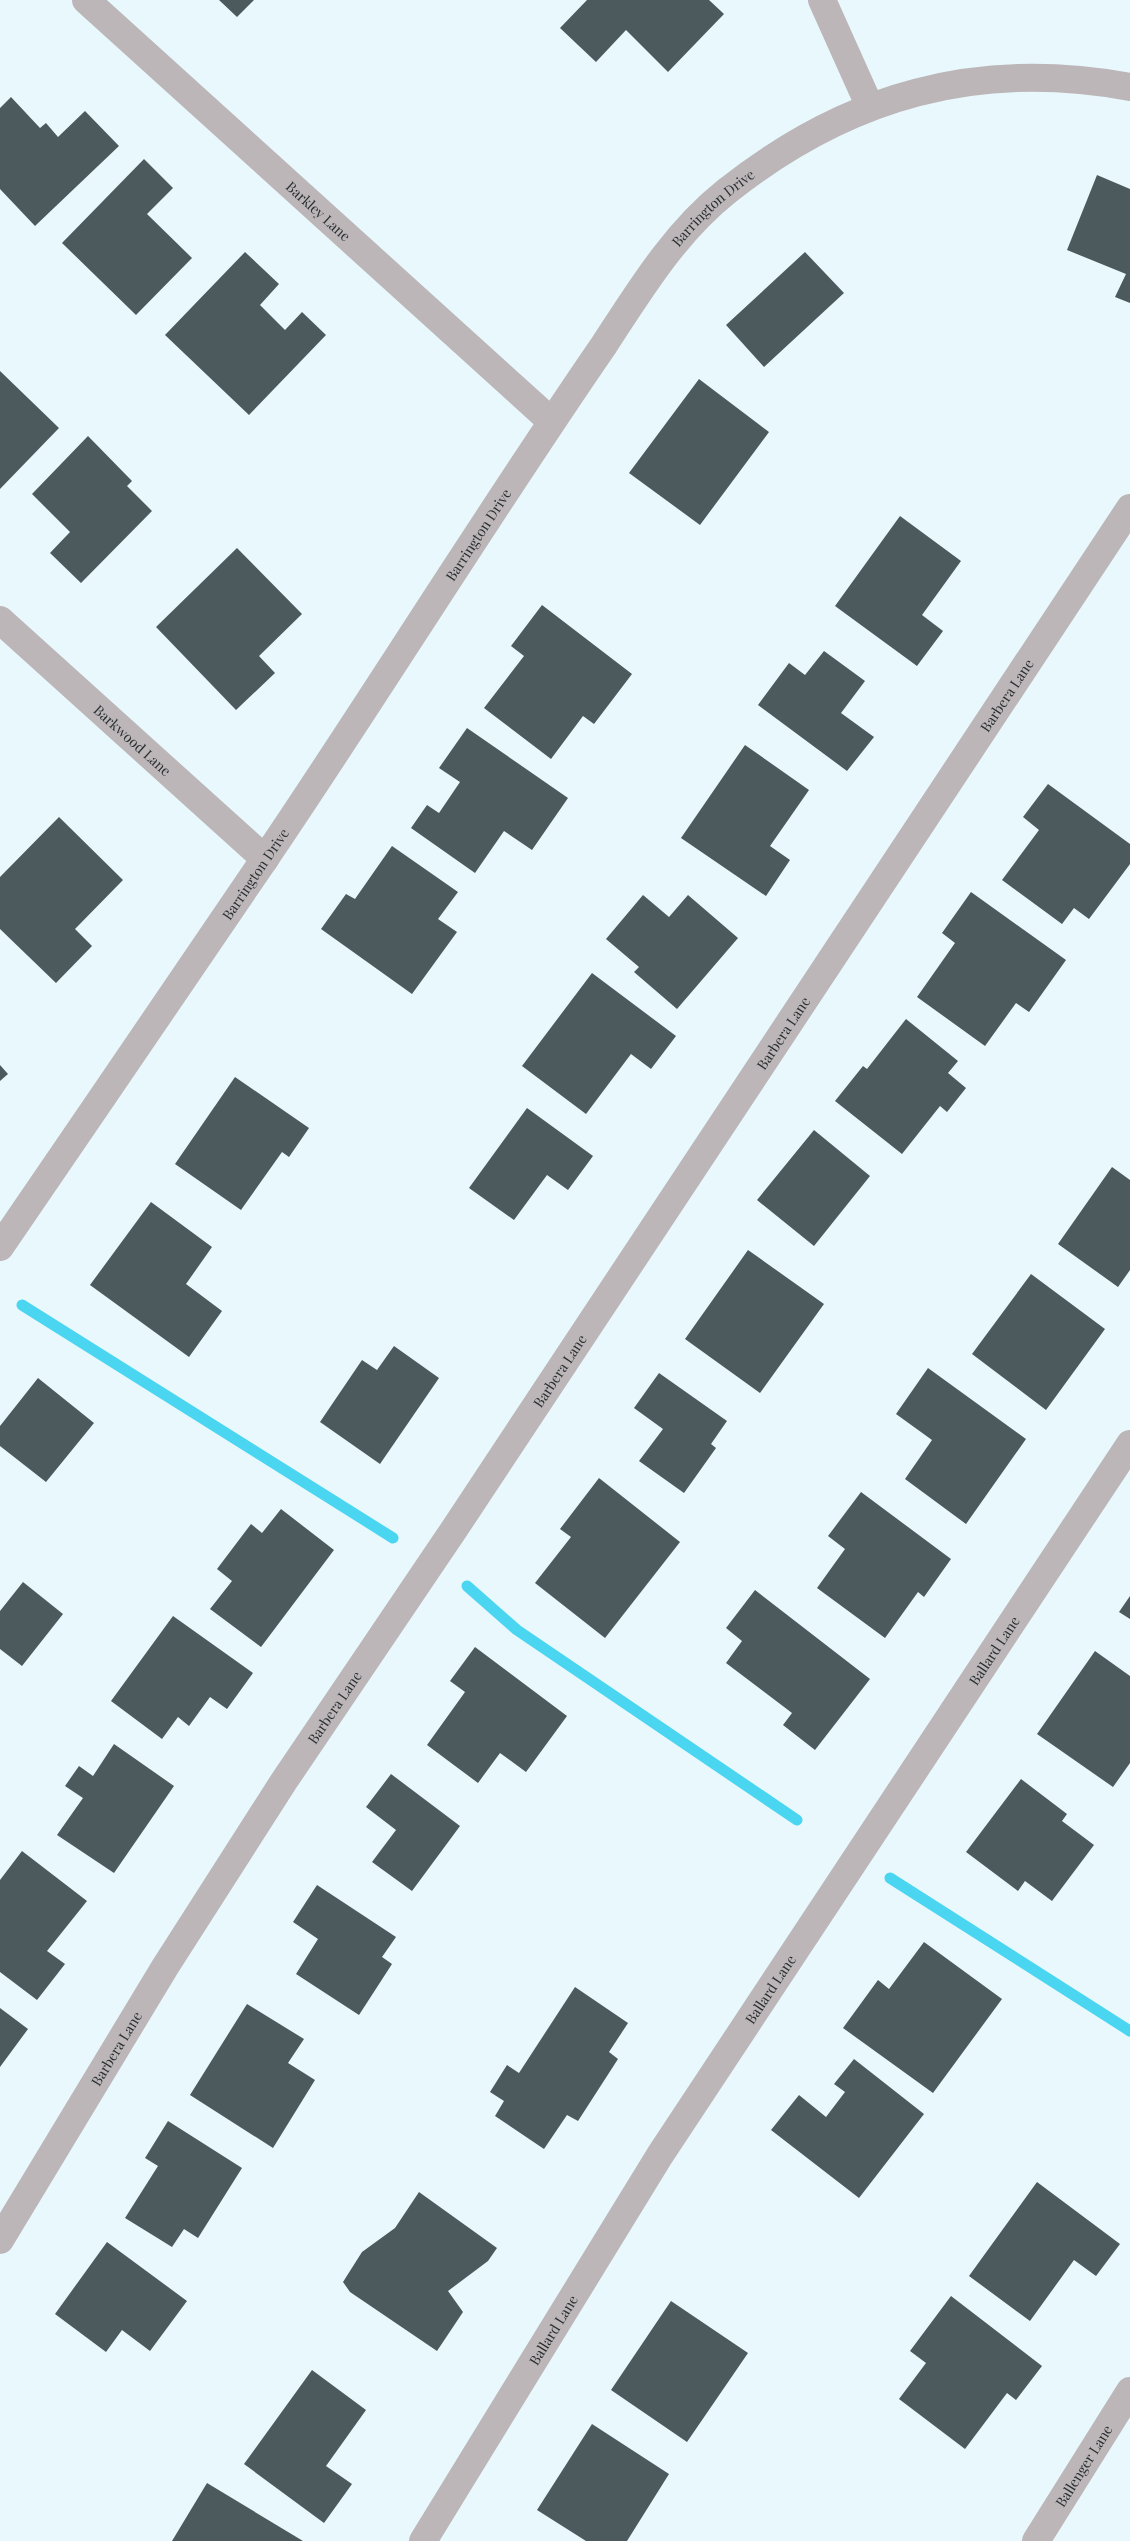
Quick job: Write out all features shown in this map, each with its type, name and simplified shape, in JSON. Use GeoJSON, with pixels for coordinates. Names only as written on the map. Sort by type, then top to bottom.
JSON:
{"type":"FeatureCollection","features":[{"type":"Feature","properties":{"kind":"street","name":"Barkley Lane"},"geometry":{"type":"LineString","coordinates":[[86,0],[551,421]]}},
{"type":"Feature","properties":{"kind":"street"},"geometry":{"type":"LineString","coordinates":[[822,0],[870,107]]}},
{"type":"Feature","properties":{"kind":"street","name":"Barrington Drive"},"geometry":{"type":"LineString","coordinates":[[0,1247],[265,859],[551,421],[653,272],[701,214],[772,158],[836,122],[901,95],[938,86],[1006,77],[1042,76],[1130,86]]}},
{"type":"Feature","properties":{"kind":"street","name":"Barbera Lane"},"geometry":{"type":"LineString","coordinates":[[0,2240],[165,1967],[284,1781],[458,1523],[1130,508]]}},
{"type":"Feature","properties":{"kind":"street","name":"Barkwood Lane"},"geometry":{"type":"LineString","coordinates":[[0,620],[265,859]]}},
{"type":"Feature","properties":{"kind":"street","name":"Ballard Lane"},"geometry":{"type":"LineString","coordinates":[[423,2541],[536,2353],[660,2155],[1130,1444]]}},
{"type":"Feature","properties":{"kind":"street","name":"Ballenger Lane"},"geometry":{"type":"LineString","coordinates":[[1036,2541],[1130,2391]]}},
{"type":"Feature","properties":{"kind":"building"},"geometry":{"type":"Polygon","coordinates":[[[219,0],[254,0],[237,17],[219,0]]]}},
{"type":"Feature","properties":{"kind":"building"},"geometry":{"type":"Polygon","coordinates":[[[587,0],[709,0],[724,14],[668,72],[626,30],[596,62],[560,28],[587,0]]]}},
{"type":"Feature","properties":{"kind":"building"},"geometry":{"type":"Polygon","coordinates":[[[11,97],[40,128],[46,123],[58,137],[85,111],[119,146],[35,226],[0,189],[0,108],[11,97]]]}},
{"type":"Feature","properties":{"kind":"building"},"geometry":{"type":"Polygon","coordinates":[[[144,159],[173,188],[147,214],[192,258],[136,315],[62,243],[144,159]]]}},
{"type":"Feature","properties":{"kind":"building"},"geometry":{"type":"Polygon","coordinates":[[[1097,175],[1130,189],[1130,303],[1115,297],[1126,274],[1067,250],[1097,175]]]}},
{"type":"Feature","properties":{"kind":"building"},"geometry":{"type":"Polygon","coordinates":[[[245,252],[279,284],[260,305],[285,330],[302,312],[326,335],[249,415],[165,335],[245,252]]]}},
{"type":"Feature","properties":{"kind":"building"},"geometry":{"type":"Polygon","coordinates":[[[805,252],[844,293],[764,367],[726,325],[805,252]]]}},
{"type":"Feature","properties":{"kind":"building"},"geometry":{"type":"Polygon","coordinates":[[[0,371],[59,428],[0,489],[0,371]]]}},
{"type":"Feature","properties":{"kind":"building"},"geometry":{"type":"Polygon","coordinates":[[[699,379],[769,432],[700,525],[629,473],[699,379]]]}},
{"type":"Feature","properties":{"kind":"building"},"geometry":{"type":"Polygon","coordinates":[[[88,436],[132,481],[127,486],[152,511],[81,583],[50,553],[70,532],[32,494],[88,436]]]}},
{"type":"Feature","properties":{"kind":"building"},"geometry":{"type":"Polygon","coordinates":[[[900,516],[961,561],[922,615],[943,631],[917,666],[835,606],[900,516]]]}},
{"type":"Feature","properties":{"kind":"building"},"geometry":{"type":"Polygon","coordinates":[[[237,548],[302,614],[259,656],[275,673],[236,710],[156,627],[237,548]]]}},
{"type":"Feature","properties":{"kind":"building"},"geometry":{"type":"Polygon","coordinates":[[[542,605],[632,674],[594,724],[583,716],[551,759],[484,708],[524,656],[511,646],[542,605]]]}},
{"type":"Feature","properties":{"kind":"building"},"geometry":{"type":"Polygon","coordinates":[[[824,651],[865,681],[841,713],[874,737],[847,771],[758,705],[789,663],[805,675],[824,651]]]}},
{"type":"Feature","properties":{"kind":"building"},"geometry":{"type":"Polygon","coordinates":[[[467,728],[568,798],[532,850],[504,831],[475,873],[411,828],[427,805],[439,813],[460,782],[439,768],[467,728]]]}},
{"type":"Feature","properties":{"kind":"building"},"geometry":{"type":"Polygon","coordinates":[[[745,745],[809,790],[770,846],[790,860],[766,896],[681,838],[745,745]]]}},
{"type":"Feature","properties":{"kind":"building"},"geometry":{"type":"Polygon","coordinates":[[[1048,784],[1130,844],[1130,864],[1089,919],[1074,908],[1062,924],[1002,880],[1039,830],[1023,817],[1048,784]]]}},
{"type":"Feature","properties":{"kind":"building"},"geometry":{"type":"Polygon","coordinates":[[[59,817],[123,880],[75,929],[92,946],[56,983],[0,929],[0,877],[59,817]]]}},
{"type":"Feature","properties":{"kind":"building"},"geometry":{"type":"Polygon","coordinates":[[[392,846],[458,892],[438,919],[457,932],[412,994],[321,929],[346,894],[355,899],[392,846]]]}},
{"type":"Feature","properties":{"kind":"building"},"geometry":{"type":"Polygon","coordinates":[[[971,892],[1066,960],[1029,1012],[1016,1003],[985,1046],[917,997],[955,943],[942,933],[971,892]]]}},
{"type":"Feature","properties":{"kind":"building"},"geometry":{"type":"Polygon","coordinates":[[[643,895],[669,917],[688,895],[738,938],[677,1009],[634,972],[639,967],[606,939],[643,895]]]}},
{"type":"Feature","properties":{"kind":"building"},"geometry":{"type":"Polygon","coordinates":[[[592,973],[676,1036],[651,1069],[631,1054],[586,1114],[522,1066],[592,973]]]}},
{"type":"Feature","properties":{"kind":"building"},"geometry":{"type":"Polygon","coordinates":[[[906,1019],[958,1061],[948,1073],[966,1088],[947,1112],[940,1106],[902,1154],[835,1101],[863,1066],[867,1069],[906,1019]]]}},
{"type":"Feature","properties":{"kind":"building"},"geometry":{"type":"Polygon","coordinates":[[[0,1065],[8,1074],[0,1081],[0,1065]]]}},
{"type":"Feature","properties":{"kind":"building"},"geometry":{"type":"Polygon","coordinates":[[[235,1077],[309,1128],[289,1157],[282,1152],[241,1210],[175,1164],[235,1077]]]}},
{"type":"Feature","properties":{"kind":"building"},"geometry":{"type":"Polygon","coordinates":[[[527,1108],[593,1156],[568,1190],[547,1175],[514,1220],[469,1188],[527,1108]]]}},
{"type":"Feature","properties":{"kind":"building"},"geometry":{"type":"Polygon","coordinates":[[[814,1130],[870,1176],[814,1246],[757,1200],[814,1130]]]}},
{"type":"Feature","properties":{"kind":"building"},"geometry":{"type":"Polygon","coordinates":[[[1112,1167],[1130,1180],[1130,1270],[1118,1287],[1058,1244],[1112,1167]]]}},
{"type":"Feature","properties":{"kind":"building"},"geometry":{"type":"Polygon","coordinates":[[[151,1202],[212,1247],[186,1284],[222,1311],[189,1357],[90,1285],[151,1202]]]}},
{"type":"Feature","properties":{"kind":"building"},"geometry":{"type":"Polygon","coordinates":[[[748,1250],[824,1304],[760,1393],[685,1339],[748,1250]]]}},
{"type":"Feature","properties":{"kind":"building"},"geometry":{"type":"Polygon","coordinates":[[[1031,1274],[1105,1329],[1046,1410],[972,1354],[1031,1274]]]}},
{"type":"Feature","properties":{"kind":"building"},"geometry":{"type":"Polygon","coordinates":[[[394,1346],[439,1378],[380,1464],[320,1422],[362,1360],[377,1370],[394,1346]]]}},
{"type":"Feature","properties":{"kind":"building"},"geometry":{"type":"Polygon","coordinates":[[[928,1368],[1026,1439],[966,1524],[905,1479],[932,1440],[896,1414],[928,1368]]]}},
{"type":"Feature","properties":{"kind":"building"},"geometry":{"type":"Polygon","coordinates":[[[659,1373],[727,1421],[711,1444],[716,1448],[684,1493],[639,1461],[663,1429],[634,1408],[659,1373]]]}},
{"type":"Feature","properties":{"kind":"building"},"geometry":{"type":"Polygon","coordinates":[[[38,1378],[94,1423],[46,1482],[0,1446],[0,1426],[38,1378]]]}},
{"type":"Feature","properties":{"kind":"building"},"geometry":{"type":"Polygon","coordinates":[[[599,1478],[680,1542],[605,1638],[535,1583],[571,1537],[560,1529],[599,1478]]]}},
{"type":"Feature","properties":{"kind":"building"},"geometry":{"type":"Polygon","coordinates":[[[861,1492],[951,1559],[924,1597],[918,1592],[885,1638],[817,1588],[845,1549],[828,1536],[861,1492]]]}},
{"type":"Feature","properties":{"kind":"building"},"geometry":{"type":"Polygon","coordinates":[[[281,1509],[334,1550],[261,1647],[210,1609],[232,1581],[217,1569],[251,1524],[262,1533],[281,1509]]]}},
{"type":"Feature","properties":{"kind":"building"},"geometry":{"type":"Polygon","coordinates":[[[23,1582],[63,1614],[22,1666],[0,1649],[0,1611],[23,1582]]]}},
{"type":"Feature","properties":{"kind":"building"},"geometry":{"type":"Polygon","coordinates":[[[755,1590],[870,1679],[815,1750],[783,1725],[792,1713],[726,1663],[742,1641],[726,1628],[755,1590]]]}},
{"type":"Feature","properties":{"kind":"building"},"geometry":{"type":"Polygon","coordinates":[[[1130,1596],[1130,1619],[1119,1612],[1130,1596]]]}},
{"type":"Feature","properties":{"kind":"building"},"geometry":{"type":"Polygon","coordinates":[[[173,1616],[253,1673],[227,1709],[210,1697],[189,1726],[178,1717],[162,1739],[111,1701],[173,1616]]]}},
{"type":"Feature","properties":{"kind":"building"},"geometry":{"type":"Polygon","coordinates":[[[475,1647],[567,1716],[526,1772],[500,1753],[478,1783],[427,1745],[465,1692],[450,1681],[475,1647]]]}},
{"type":"Feature","properties":{"kind":"building"},"geometry":{"type":"Polygon","coordinates":[[[1095,1651],[1130,1676],[1130,1763],[1113,1787],[1037,1734],[1095,1651]]]}},
{"type":"Feature","properties":{"kind":"building"},"geometry":{"type":"Polygon","coordinates":[[[114,1744],[174,1786],[114,1873],[57,1835],[83,1798],[65,1786],[79,1766],[93,1776],[114,1744]]]}},
{"type":"Feature","properties":{"kind":"building"},"geometry":{"type":"Polygon","coordinates":[[[391,1774],[460,1826],[412,1891],[372,1862],[396,1830],[366,1807],[391,1774]]]}},
{"type":"Feature","properties":{"kind":"building"},"geometry":{"type":"Polygon","coordinates":[[[1021,1779],[1067,1814],[1062,1821],[1094,1845],[1052,1901],[1025,1881],[1018,1891],[966,1852],[1021,1779]]]}},
{"type":"Feature","properties":{"kind":"building"},"geometry":{"type":"Polygon","coordinates":[[[22,1851],[87,1901],[47,1951],[65,1964],[37,2000],[0,1972],[0,1880],[22,1851]]]}},
{"type":"Feature","properties":{"kind":"building"},"geometry":{"type":"Polygon","coordinates":[[[317,1885],[396,1937],[382,1957],[392,1964],[359,2015],[296,1974],[318,1939],[293,1922],[317,1885]]]}},
{"type":"Feature","properties":{"kind":"building"},"geometry":{"type":"Polygon","coordinates":[[[924,1942],[1002,1999],[933,2093],[843,2028],[878,1980],[889,1989],[924,1942]]]}},
{"type":"Feature","properties":{"kind":"building"},"geometry":{"type":"Polygon","coordinates":[[[575,1987],[628,2023],[609,2052],[618,2059],[578,2121],[567,2115],[544,2149],[495,2116],[504,2101],[490,2092],[507,2065],[519,2073],[575,1987]]]}},
{"type":"Feature","properties":{"kind":"building"},"geometry":{"type":"Polygon","coordinates":[[[247,2004],[304,2039],[288,2063],[315,2080],[273,2148],[190,2095],[247,2004]]]}},
{"type":"Feature","properties":{"kind":"building"},"geometry":{"type":"Polygon","coordinates":[[[0,2008],[28,2029],[0,2067],[0,2008]]]}},
{"type":"Feature","properties":{"kind":"building"},"geometry":{"type":"Polygon","coordinates":[[[854,2059],[924,2114],[859,2198],[771,2130],[799,2095],[826,2117],[845,2092],[834,2084],[854,2059]]]}},
{"type":"Feature","properties":{"kind":"building"},"geometry":{"type":"Polygon","coordinates":[[[168,2121],[242,2168],[198,2238],[184,2229],[172,2247],[125,2218],[158,2166],[145,2158],[168,2121]]]}},
{"type":"Feature","properties":{"kind":"building"},"geometry":{"type":"Polygon","coordinates":[[[1037,2182],[1120,2244],[1096,2276],[1074,2260],[1030,2321],[969,2276],[1037,2182]]]}},
{"type":"Feature","properties":{"kind":"building"},"geometry":{"type":"Polygon","coordinates":[[[419,2192],[497,2248],[488,2261],[448,2291],[463,2312],[437,2351],[350,2292],[343,2282],[362,2252],[395,2228],[419,2192]]]}},
{"type":"Feature","properties":{"kind":"building"},"geometry":{"type":"Polygon","coordinates":[[[107,2242],[187,2301],[150,2351],[122,2330],[106,2352],[55,2314],[107,2242]]]}},
{"type":"Feature","properties":{"kind":"building"},"geometry":{"type":"Polygon","coordinates":[[[951,2296],[1042,2366],[1016,2400],[1007,2393],[965,2449],[899,2399],[926,2363],[910,2351],[951,2296]]]}},
{"type":"Feature","properties":{"kind":"building"},"geometry":{"type":"Polygon","coordinates":[[[671,2301],[748,2353],[687,2442],[611,2390],[671,2301]]]}},
{"type":"Feature","properties":{"kind":"building"},"geometry":{"type":"Polygon","coordinates":[[[312,2370],[366,2410],[326,2466],[352,2484],[324,2523],[244,2464],[312,2370]]]}},
{"type":"Feature","properties":{"kind":"building"},"geometry":{"type":"Polygon","coordinates":[[[592,2424],[669,2474],[627,2541],[586,2541],[537,2510],[592,2424]]]}},
{"type":"Feature","properties":{"kind":"building"},"geometry":{"type":"Polygon","coordinates":[[[207,2483],[303,2541],[172,2541],[207,2483]]]}},
{"type":"Feature","properties":{"kind":"waterway"},"geometry":{"type":"LineString","coordinates":[[22,1305],[393,1538]]}},
{"type":"Feature","properties":{"kind":"waterway"},"geometry":{"type":"LineString","coordinates":[[467,1586],[517,1630],[797,1820]]}},
{"type":"Feature","properties":{"kind":"waterway"},"geometry":{"type":"LineString","coordinates":[[890,1878],[1130,2031]]}}]}
